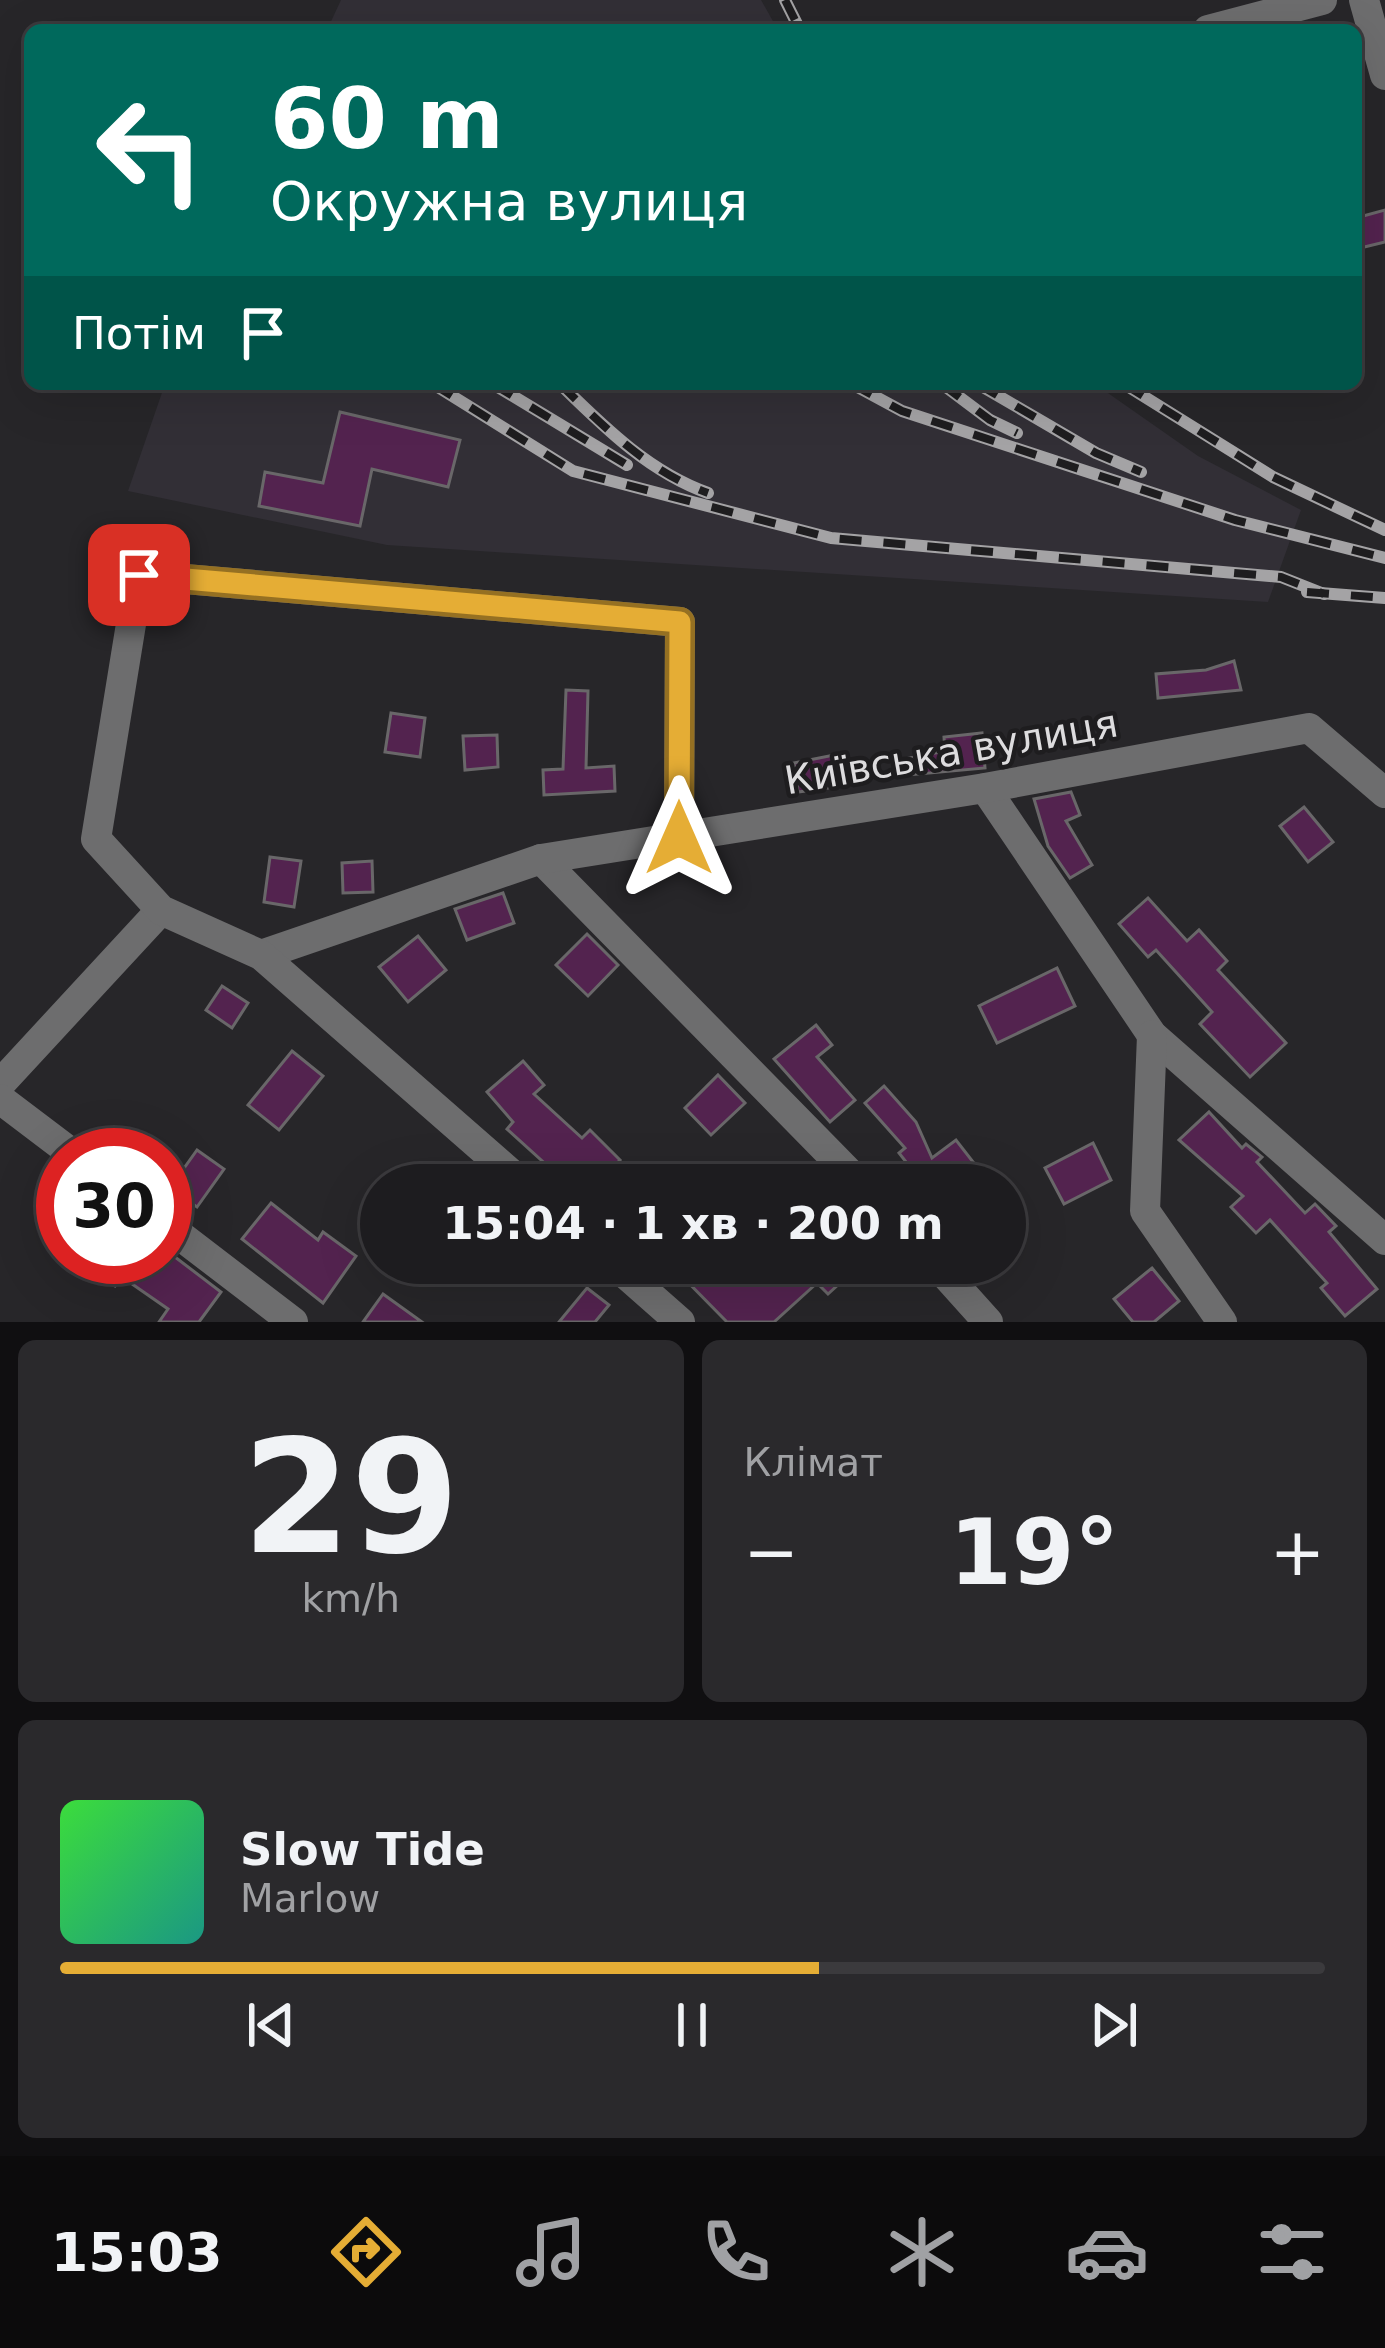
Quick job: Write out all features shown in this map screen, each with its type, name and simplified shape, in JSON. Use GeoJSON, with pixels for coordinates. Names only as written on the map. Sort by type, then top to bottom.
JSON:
{"type":"FeatureCollection","features":[{"type":"Feature","properties":{"kind":"street"},"geometry":{"type":"LineString","coordinates":[[1231,24],[1322,0]]}},
{"type":"Feature","properties":{"kind":"street"},"geometry":{"type":"LineString","coordinates":[[1364,0],[1385,75]]}},
{"type":"Feature","properties":{"kind":"street"},"geometry":{"type":"LineString","coordinates":[[500,1164],[261,955],[161,910],[96,839],[139,575],[680,622],[679,838]]}},
{"type":"Feature","properties":{"kind":"street","name":"Київська вулиця"},"geometry":{"type":"LineString","coordinates":[[261,955],[542,859],[985,788],[1309,728],[1385,793]]}},
{"type":"Feature","properties":{"kind":"street"},"geometry":{"type":"LineString","coordinates":[[985,788],[1152,1035],[1385,1240]]}},
{"type":"Feature","properties":{"kind":"street"},"geometry":{"type":"LineString","coordinates":[[542,859],[840,1164]]}},
{"type":"Feature","properties":{"kind":"street"},"geometry":{"type":"LineString","coordinates":[[0,1084],[161,910]]}},
{"type":"Feature","properties":{"kind":"street"},"geometry":{"type":"LineString","coordinates":[[1152,1035],[1145,1210],[1222,1322]]}},
{"type":"Feature","properties":{"kind":"street"},"geometry":{"type":"LineString","coordinates":[[0,1099],[38,1128]]}},
{"type":"Feature","properties":{"kind":"street"},"geometry":{"type":"LineString","coordinates":[[192,1245],[293,1322]]}},
{"type":"Feature","properties":{"kind":"street"},"geometry":{"type":"LineString","coordinates":[[637,1284],[680,1322]]}},
{"type":"Feature","properties":{"kind":"street"},"geometry":{"type":"LineString","coordinates":[[953,1284],[988,1322]]}},
{"type":"Feature","properties":{"kind":"shaded area"},"geometry":{"type":"Polygon","coordinates":[[[341,0],[761,0],[775,24],[330,24],[341,0]]]}},
{"type":"Feature","properties":{"kind":"shaded area"},"geometry":{"type":"Polygon","coordinates":[[[163,390],[1104,390],[1198,456],[1301,510],[1268,602],[387,545],[128,491],[163,390]]]}},
{"type":"Feature","properties":{"kind":"building"},"geometry":{"type":"Polygon","coordinates":[[[1385,210],[1385,242],[1362,248],[1362,216],[1385,210]]]}},
{"type":"Feature","properties":{"kind":"building"},"geometry":{"type":"Polygon","coordinates":[[[340,412],[460,440],[448,487],[372,469],[360,526],[259,506],[265,472],[323,483],[340,412]]]}},
{"type":"Feature","properties":{"kind":"building"},"geometry":{"type":"Polygon","coordinates":[[[1234,661],[1241,690],[1158,698],[1156,674],[1206,670],[1234,661]]]}},
{"type":"Feature","properties":{"kind":"building"},"geometry":{"type":"Polygon","coordinates":[[[566,690],[588,691],[586,768],[614,766],[615,791],[544,795],[543,770],[563,769],[566,690]]]}},
{"type":"Feature","properties":{"kind":"building"},"geometry":{"type":"Polygon","coordinates":[[[391,713],[425,718],[420,757],[385,752],[391,713]]]}},
{"type":"Feature","properties":{"kind":"building"},"geometry":{"type":"Polygon","coordinates":[[[982,733],[985,768],[897,776],[895,761],[945,751],[944,737],[982,733]]]}},
{"type":"Feature","properties":{"kind":"building"},"geometry":{"type":"Polygon","coordinates":[[[497,735],[498,767],[465,770],[463,736],[497,735]]]}},
{"type":"Feature","properties":{"kind":"building"},"geometry":{"type":"Polygon","coordinates":[[[834,755],[836,787],[798,792],[794,763],[834,755]]]}},
{"type":"Feature","properties":{"kind":"building"},"geometry":{"type":"Polygon","coordinates":[[[1071,792],[1080,815],[1066,821],[1092,865],[1070,878],[1048,846],[1034,799],[1071,792]]]}},
{"type":"Feature","properties":{"kind":"building"},"geometry":{"type":"Polygon","coordinates":[[[1304,807],[1333,842],[1308,862],[1280,826],[1304,807]]]}},
{"type":"Feature","properties":{"kind":"building"},"geometry":{"type":"Polygon","coordinates":[[[270,857],[301,861],[294,907],[264,902],[270,857]]]}},
{"type":"Feature","properties":{"kind":"building"},"geometry":{"type":"Polygon","coordinates":[[[372,861],[373,892],[343,893],[342,863],[372,861]]]}},
{"type":"Feature","properties":{"kind":"building"},"geometry":{"type":"Polygon","coordinates":[[[503,893],[514,923],[467,940],[455,909],[503,893]]]}},
{"type":"Feature","properties":{"kind":"building"},"geometry":{"type":"Polygon","coordinates":[[[1148,898],[1187,941],[1199,930],[1227,961],[1218,970],[1286,1043],[1250,1077],[1200,1024],[1212,1012],[1156,950],[1148,957],[1119,924],[1148,898]]]}},
{"type":"Feature","properties":{"kind":"building"},"geometry":{"type":"Polygon","coordinates":[[[587,934],[618,965],[588,996],[556,965],[587,934]]]}},
{"type":"Feature","properties":{"kind":"building"},"geometry":{"type":"Polygon","coordinates":[[[418,936],[446,970],[408,1002],[379,967],[418,936]]]}},
{"type":"Feature","properties":{"kind":"building"},"geometry":{"type":"Polygon","coordinates":[[[1057,968],[1075,1006],[997,1043],[979,1006],[1057,968]]]}},
{"type":"Feature","properties":{"kind":"building"},"geometry":{"type":"Polygon","coordinates":[[[222,986],[248,1003],[232,1028],[206,1010],[222,986]]]}},
{"type":"Feature","properties":{"kind":"building"},"geometry":{"type":"Polygon","coordinates":[[[816,1025],[832,1045],[817,1057],[855,1100],[830,1122],[774,1059],[816,1025]]]}},
{"type":"Feature","properties":{"kind":"building"},"geometry":{"type":"Polygon","coordinates":[[[292,1051],[323,1076],[279,1130],[248,1105],[292,1051]]]}},
{"type":"Feature","properties":{"kind":"building"},"geometry":{"type":"Polygon","coordinates":[[[523,1061],[544,1085],[534,1094],[582,1138],[590,1130],[620,1160],[616,1164],[545,1164],[507,1129],[513,1122],[487,1092],[523,1061]]]}},
{"type":"Feature","properties":{"kind":"building"},"geometry":{"type":"Polygon","coordinates":[[[718,1075],[745,1103],[711,1135],[685,1108],[718,1075]]]}},
{"type":"Feature","properties":{"kind":"building"},"geometry":{"type":"Polygon","coordinates":[[[884,1086],[916,1122],[932,1158],[956,1140],[975,1164],[908,1164],[899,1153],[905,1148],[865,1103],[884,1086]]]}},
{"type":"Feature","properties":{"kind":"building"},"geometry":{"type":"Polygon","coordinates":[[[1209,1112],[1242,1148],[1246,1144],[1262,1157],[1257,1162],[1305,1213],[1315,1204],[1336,1226],[1329,1232],[1377,1289],[1345,1316],[1321,1288],[1327,1283],[1270,1220],[1256,1233],[1231,1207],[1243,1196],[1179,1140],[1209,1112]]]}},
{"type":"Feature","properties":{"kind":"building"},"geometry":{"type":"Polygon","coordinates":[[[1093,1143],[1111,1180],[1064,1204],[1045,1168],[1093,1143]]]}},
{"type":"Feature","properties":{"kind":"building"},"geometry":{"type":"Polygon","coordinates":[[[197,1150],[224,1169],[197,1207],[192,1203],[192,1157],[197,1150]]]}},
{"type":"Feature","properties":{"kind":"building"},"geometry":{"type":"Polygon","coordinates":[[[271,1203],[318,1240],[323,1232],[356,1256],[323,1303],[242,1239],[271,1203]]]}},
{"type":"Feature","properties":{"kind":"building"},"geometry":{"type":"Polygon","coordinates":[[[1152,1268],[1179,1301],[1154,1322],[1133,1322],[1114,1299],[1152,1268]]]}},
{"type":"Feature","properties":{"kind":"building"},"geometry":{"type":"Polygon","coordinates":[[[192,1270],[221,1292],[199,1322],[159,1322],[168,1309],[132,1284],[192,1284],[192,1270]]]}},
{"type":"Feature","properties":{"kind":"building"},"geometry":{"type":"Polygon","coordinates":[[[690,1284],[816,1284],[774,1322],[727,1322],[690,1284]]]}},
{"type":"Feature","properties":{"kind":"building"},"geometry":{"type":"Polygon","coordinates":[[[818,1284],[839,1284],[828,1294],[818,1284]]]}},
{"type":"Feature","properties":{"kind":"building"},"geometry":{"type":"Polygon","coordinates":[[[587,1288],[609,1305],[595,1322],[559,1322],[587,1288]]]}},
{"type":"Feature","properties":{"kind":"building"},"geometry":{"type":"Polygon","coordinates":[[[383,1294],[422,1322],[363,1322],[383,1294]]]}},
{"type":"Feature","properties":{"kind":"railway"},"geometry":{"type":"LineString","coordinates":[[785,0],[797,24]]}},
{"type":"Feature","properties":{"kind":"railway"},"geometry":{"type":"LineString","coordinates":[[443,390],[573,471],[831,538],[1281,577],[1324,594]]}},
{"type":"Feature","properties":{"kind":"railway"},"geometry":{"type":"LineString","coordinates":[[503,390],[627,465]]}},
{"type":"Feature","properties":{"kind":"railway"},"geometry":{"type":"LineString","coordinates":[[566,390],[647,461],[708,493]]}},
{"type":"Feature","properties":{"kind":"railway"},"geometry":{"type":"LineString","coordinates":[[863,390],[902,411],[1235,520],[1385,558]]}},
{"type":"Feature","properties":{"kind":"railway"},"geometry":{"type":"LineString","coordinates":[[950,390],[990,420],[1017,433]]}},
{"type":"Feature","properties":{"kind":"railway"},"geometry":{"type":"LineString","coordinates":[[988,390],[1096,453],[1141,472]]}},
{"type":"Feature","properties":{"kind":"railway"},"geometry":{"type":"LineString","coordinates":[[1134,390],[1273,477],[1385,530]]}},
{"type":"Feature","properties":{"kind":"railway"},"geometry":{"type":"LineString","coordinates":[[1307,592],[1385,598]]}},
{"type":"Feature","properties":{"kind":"route"},"geometry":{"type":"LineString","coordinates":[[139,575],[680,622],[679,838]]}}]}
